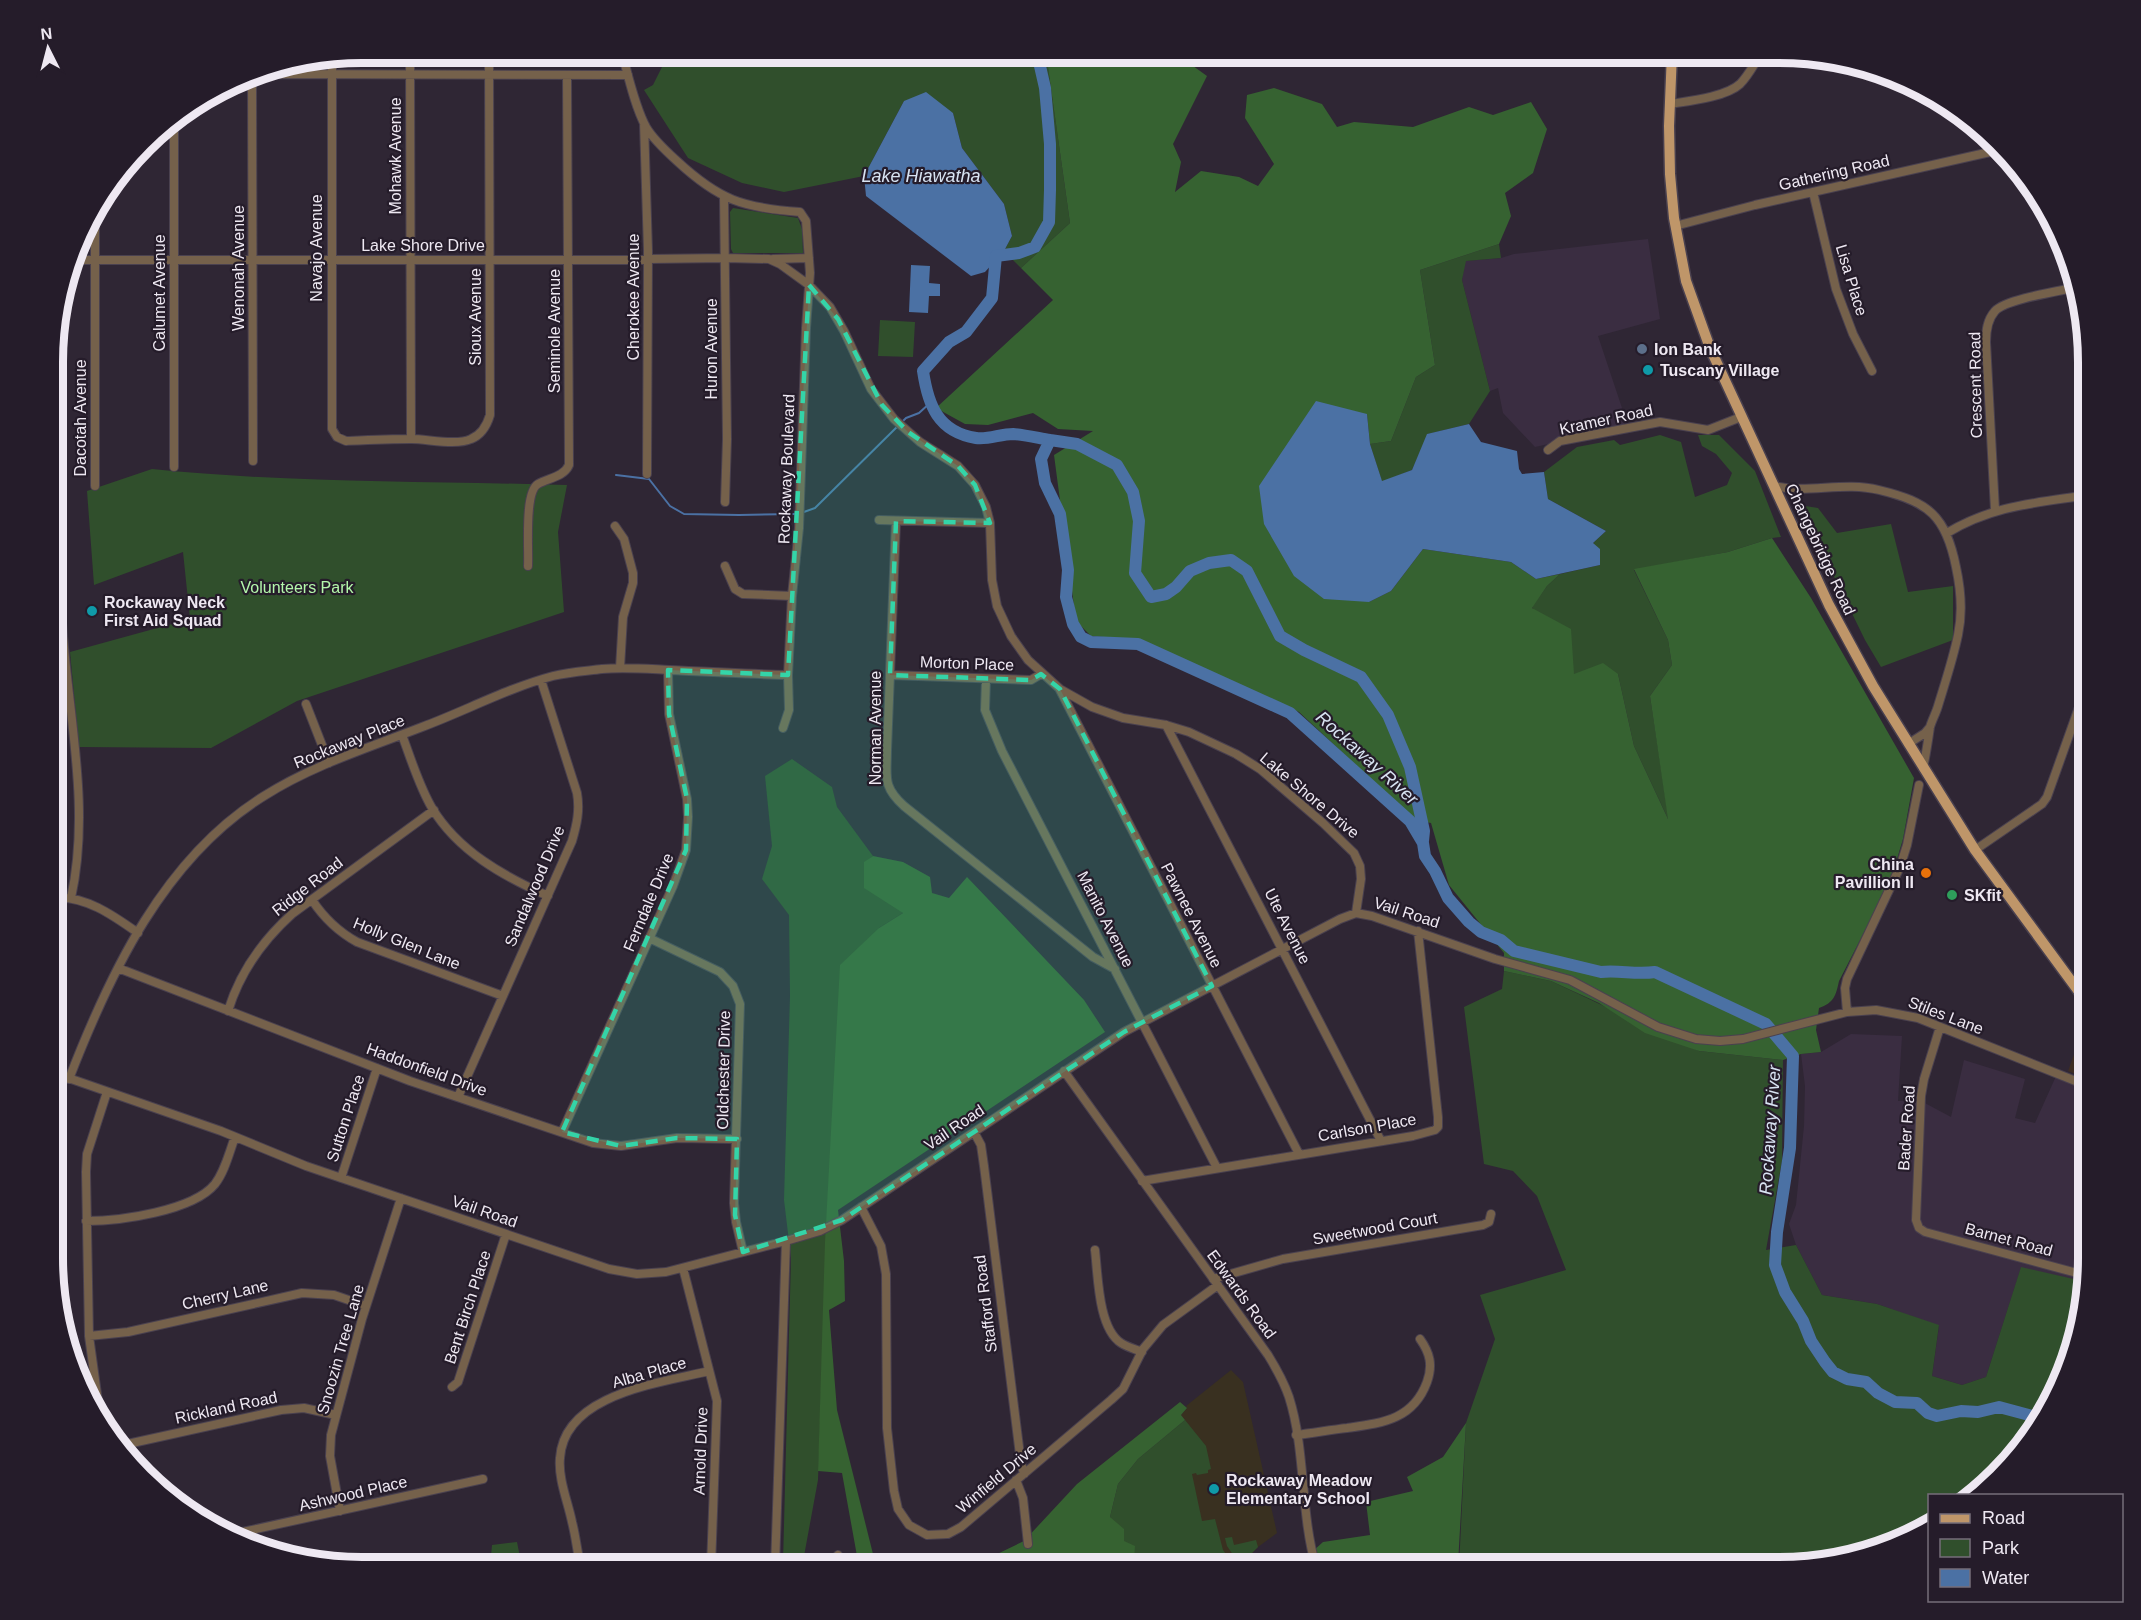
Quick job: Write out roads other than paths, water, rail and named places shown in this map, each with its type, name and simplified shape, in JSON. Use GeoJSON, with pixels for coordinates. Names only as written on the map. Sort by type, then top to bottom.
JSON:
{"type":"FeatureCollection","features":[{"type":"Feature","properties":{"kind":"main road","name":"Changebridge Road"},"geometry":{"type":"LineString","coordinates":[[1672,63],[1670,174],[1675,226],[1686,281],[1710,348],[1829,605],[1873,686],[1975,850],[2078,990]]}},
{"type":"Feature","properties":{"kind":"street","name":"Mohawk Avenue"},"geometry":{"type":"LineString","coordinates":[[410,63],[411,439]]}},
{"type":"Feature","properties":{"kind":"street","name":"Sioux Avenue"},"geometry":{"type":"LineString","coordinates":[[337,437],[346,441],[411,439],[466,441],[478,435],[487,424],[490,415],[489,63]]}},
{"type":"Feature","properties":{"kind":"street"},"geometry":{"type":"LineString","coordinates":[[625,63],[646,127],[671,156],[706,186],[724,197]]}},
{"type":"Feature","properties":{"kind":"street"},"geometry":{"type":"LineString","coordinates":[[1670,104],[1729,91],[1741,83],[1753,63]]}},
{"type":"Feature","properties":{"kind":"street","name":"Navajo Avenue"},"geometry":{"type":"LineString","coordinates":[[332,65],[332,429],[337,437]]}},
{"type":"Feature","properties":{"kind":"street"},"geometry":{"type":"LineString","coordinates":[[280,74],[628,75]]}},
{"type":"Feature","properties":{"kind":"street","name":"Seminole Avenue"},"geometry":{"type":"LineString","coordinates":[[528,566],[529,508],[532,488],[562,473],[569,465],[567,75]]}},
{"type":"Feature","properties":{"kind":"street","name":"Wenonah Avenue"},"geometry":{"type":"LineString","coordinates":[[253,84],[253,461]]}},
{"type":"Feature","properties":{"kind":"street","name":"Cherokee Avenue"},"geometry":{"type":"LineString","coordinates":[[644,121],[648,260],[647,474]]}},
{"type":"Feature","properties":{"kind":"street","name":"Calumet Avenue"},"geometry":{"type":"LineString","coordinates":[[174,130],[174,467]]}},
{"type":"Feature","properties":{"kind":"street","name":"Gathering Road"},"geometry":{"type":"LineString","coordinates":[[1675,226],[1991,152]]}},
{"type":"Feature","properties":{"kind":"street","name":"Lisa Place"},"geometry":{"type":"LineString","coordinates":[[1814,192],[1836,289],[1853,334],[1872,371]]}},
{"type":"Feature","properties":{"kind":"street","name":"Rockaway Boulevard"},"geometry":{"type":"LineString","coordinates":[[724,197],[753,207],[800,212],[806,221],[809,285],[800,528],[792,597],[788,675],[789,710],[783,728]]}},
{"type":"Feature","properties":{"kind":"street","name":"Huron Avenue"},"geometry":{"type":"LineString","coordinates":[[724,197],[727,439],[725,502]]}},
{"type":"Feature","properties":{"kind":"street","name":"Dacotah Avenue"},"geometry":{"type":"LineString","coordinates":[[95,228],[96,486]]}},
{"type":"Feature","properties":{"kind":"street","name":"Lake Shore Drive"},"geometry":{"type":"LineString","coordinates":[[81,260],[809,258]]}},
{"type":"Feature","properties":{"kind":"street","name":"Lake Shore Drive"},"geometry":{"type":"LineString","coordinates":[[769,259],[780,264],[809,285],[838,319],[871,389],[894,419],[920,442],[946,457],[968,476],[981,495],[990,523],[992,580],[998,606],[1019,649],[1041,674],[1060,689],[1105,713],[1166,725],[1210,741],[1260,769],[1351,848],[1361,871],[1356,913]]}},
{"type":"Feature","properties":{"kind":"street","name":"Crescent Road"},"geometry":{"type":"LineString","coordinates":[[1995,510],[1986,342],[1989,323],[1995,311],[2007,303],[2069,289]]}},
{"type":"Feature","properties":{"kind":"street","name":"Kramer Road"},"geometry":{"type":"LineString","coordinates":[[1548,450],[1560,441],[1650,423],[1670,423],[1708,430],[1741,417]]}},
{"type":"Feature","properties":{"kind":"street"},"geometry":{"type":"LineString","coordinates":[[1774,486],[1794,489],[1864,487],[1886,492],[1908,499],[1925,508],[1947,532],[1959,583],[1960,619],[1952,661],[1930,727],[1923,768]]}},
{"type":"Feature","properties":{"kind":"street"},"geometry":{"type":"LineString","coordinates":[[1947,532],[1965,521],[1995,510],[2078,497]]}},
{"type":"Feature","properties":{"kind":"street"},"geometry":{"type":"LineString","coordinates":[[879,520],[990,523]]}},
{"type":"Feature","properties":{"kind":"street","name":"Norman Avenue"},"geometry":{"type":"LineString","coordinates":[[896,521],[888,783],[892,796],[1093,957],[1115,969]]}},
{"type":"Feature","properties":{"kind":"street"},"geometry":{"type":"LineString","coordinates":[[615,526],[624,539],[633,573],[633,583],[624,617],[620,668]]}},
{"type":"Feature","properties":{"kind":"street"},"geometry":{"type":"LineString","coordinates":[[725,566],[735,588],[743,594],[792,597]]}},
{"type":"Feature","properties":{"kind":"street"},"geometry":{"type":"LineString","coordinates":[[63,634],[78,792],[77,861],[70,898]]}},
{"type":"Feature","properties":{"kind":"street","name":"Rockaway Place"},"geometry":{"type":"LineString","coordinates":[[69,1079],[96,1011],[118,968],[170,884],[210,838],[229,821],[284,784],[329,763],[541,680],[568,673],[620,668],[788,675]]}},
{"type":"Feature","properties":{"kind":"street","name":"Ferndale Drive"},"geometry":{"type":"LineString","coordinates":[[562,1132],[683,860],[688,836],[687,798],[669,714],[668,670]]}},
{"type":"Feature","properties":{"kind":"street","name":"Morton Place"},"geometry":{"type":"LineString","coordinates":[[890,675],[1031,680],[1041,674]]}},
{"type":"Feature","properties":{"kind":"street","name":"Manito Avenue"},"geometry":{"type":"LineString","coordinates":[[986,679],[987,719],[1216,1168]]}},
{"type":"Feature","properties":{"kind":"street","name":"Sandalwood Drive"},"geometry":{"type":"LineString","coordinates":[[458,1097],[578,824],[579,805],[571,771],[541,680]]}},
{"type":"Feature","properties":{"kind":"street","name":"Pawnee Avenue"},"geometry":{"type":"LineString","coordinates":[[1060,689],[1299,1154]]}},
{"type":"Feature","properties":{"kind":"street"},"geometry":{"type":"LineString","coordinates":[[306,704],[329,763]]}},
{"type":"Feature","properties":{"kind":"street"},"geometry":{"type":"LineString","coordinates":[[1975,850],[2042,804],[2047,797],[2078,710]]}},
{"type":"Feature","properties":{"kind":"street","name":"Ute Avenue"},"geometry":{"type":"LineString","coordinates":[[1166,725],[1381,1141]]}},
{"type":"Feature","properties":{"kind":"street"},"geometry":{"type":"LineString","coordinates":[[1908,744],[1930,727]]}},
{"type":"Feature","properties":{"kind":"street"},"geometry":{"type":"LineString","coordinates":[[402,735],[434,810],[464,845],[485,863],[509,878],[548,896]]}},
{"type":"Feature","properties":{"kind":"street"},"geometry":{"type":"LineString","coordinates":[[1847,1012],[1846,979],[1900,867],[1907,845],[1919,785]]}},
{"type":"Feature","properties":{"kind":"street","name":"Ridge Road"},"geometry":{"type":"LineString","coordinates":[[228,1011],[244,972],[265,941],[292,914],[434,810]]}},
{"type":"Feature","properties":{"kind":"street"},"geometry":{"type":"LineString","coordinates":[[63,898],[87,903],[138,933]]}},
{"type":"Feature","properties":{"kind":"street","name":"Holly Glen Lane"},"geometry":{"type":"LineString","coordinates":[[312,900],[322,915],[337,929],[357,942],[503,996]]}},
{"type":"Feature","properties":{"kind":"street","name":"Vail Road"},"geometry":{"type":"LineString","coordinates":[[63,1077],[235,1137],[341,1178],[506,1234],[623,1272],[651,1274],[786,1241],[842,1220],[1124,1032],[1282,948],[1356,913],[1418,931],[1495,959],[1570,980],[1658,1027],[1683,1036],[1720,1041],[1753,1037],[1847,1012]]}},
{"type":"Feature","properties":{"kind":"street","name":"Carlson Place"},"geometry":{"type":"LineString","coordinates":[[1142,1181],[1413,1136],[1435,1130],[1438,1127],[1418,931]]}},
{"type":"Feature","properties":{"kind":"street","name":"Oldchester Drive"},"geometry":{"type":"LineString","coordinates":[[649,938],[720,972],[733,986],[741,1008],[735,1215],[743,1252]]}},
{"type":"Feature","properties":{"kind":"street","name":"Haddonfield Drive"},"geometry":{"type":"LineString","coordinates":[[118,968],[377,1068],[593,1143],[621,1146],[677,1138],[737,1139]]}},
{"type":"Feature","properties":{"kind":"street","name":"Stiles Lane"},"geometry":{"type":"LineString","coordinates":[[1847,1012],[1876,1010],[1902,1013],[2078,1082]]}},
{"type":"Feature","properties":{"kind":"street","name":"Bader Road"},"geometry":{"type":"LineString","coordinates":[[1923,1230],[1919,1228],[1916,1220],[1921,1096],[1924,1078],[1940,1027]]}},
{"type":"Feature","properties":{"kind":"street","name":"Sutton Place"},"geometry":{"type":"LineString","coordinates":[[341,1178],[377,1068]]}},
{"type":"Feature","properties":{"kind":"street","name":"Edwards Road"},"geometry":{"type":"LineString","coordinates":[[1064,1071],[1278,1371],[1289,1397],[1314,1557]]}},
{"type":"Feature","properties":{"kind":"street"},"geometry":{"type":"LineString","coordinates":[[97,1397],[89,1336],[87,1154],[107,1092]]}},
{"type":"Feature","properties":{"kind":"street","name":"Stafford Road"},"geometry":{"type":"LineString","coordinates":[[974,1132],[981,1146],[984,1166],[1007,1360],[1024,1474]]}},
{"type":"Feature","properties":{"kind":"street"},"geometry":{"type":"LineString","coordinates":[[86,1221],[127,1218],[183,1205],[199,1198],[219,1178],[235,1137]]}},
{"type":"Feature","properties":{"kind":"street","name":"Snoozin Tree Lane"},"geometry":{"type":"LineString","coordinates":[[340,1511],[330,1456],[331,1435],[366,1306],[401,1198]]}},
{"type":"Feature","properties":{"kind":"street","name":"Winfield Drive"},"geometry":{"type":"LineString","coordinates":[[861,1208],[880,1246],[886,1274],[886,1428],[894,1491],[903,1517],[909,1525],[920,1533],[934,1536],[948,1534],[961,1527],[1123,1389],[1142,1352],[1163,1325],[1215,1282],[1257,1266]]}},
{"type":"Feature","properties":{"kind":"street","name":"Sweetwood Court"},"geometry":{"type":"LineString","coordinates":[[1257,1266],[1283,1259],[1483,1225],[1489,1222],[1491,1215]]}},
{"type":"Feature","properties":{"kind":"street","name":"Barnet Road"},"geometry":{"type":"LineString","coordinates":[[1923,1230],[2077,1273]]}},
{"type":"Feature","properties":{"kind":"street","name":"Bent Birch Place"},"geometry":{"type":"LineString","coordinates":[[452,1387],[458,1382],[506,1234]]}},
{"type":"Feature","properties":{"kind":"street"},"geometry":{"type":"LineString","coordinates":[[775,1557],[786,1241]]}},
{"type":"Feature","properties":{"kind":"street"},"geometry":{"type":"LineString","coordinates":[[1095,1250],[1108,1329],[1121,1343],[1142,1352]]}},
{"type":"Feature","properties":{"kind":"street","name":"Arnold Drive"},"geometry":{"type":"LineString","coordinates":[[683,1268],[717,1408],[711,1557]]}},
{"type":"Feature","properties":{"kind":"street","name":"Cherry Lane"},"geometry":{"type":"LineString","coordinates":[[89,1336],[128,1332],[302,1293],[325,1293],[366,1306]]}},
{"type":"Feature","properties":{"kind":"street"},"geometry":{"type":"LineString","coordinates":[[1296,1435],[1390,1420],[1406,1411],[1419,1397],[1430,1371],[1429,1353],[1420,1339]]}},
{"type":"Feature","properties":{"kind":"street","name":"Alba Place"},"geometry":{"type":"LineString","coordinates":[[579,1557],[560,1469],[561,1450],[568,1433],[586,1412],[615,1395],[709,1371]]}},
{"type":"Feature","properties":{"kind":"street","name":"Rickland Road"},"geometry":{"type":"LineString","coordinates":[[128,1444],[281,1410],[304,1408],[336,1415]]}},
{"type":"Feature","properties":{"kind":"street","name":"Ashwood Place"},"geometry":{"type":"LineString","coordinates":[[243,1532],[483,1479]]}},
{"type":"Feature","properties":{"kind":"street"},"geometry":{"type":"LineString","coordinates":[[1016,1480],[1023,1498],[1028,1544]]}},
{"type":"Feature","properties":{"kind":"water","name":"Lake Hiawatha"},"geometry":{"type":"Polygon","coordinates":[[[926,92],[953,113],[962,148],[1004,204],[1012,236],[1004,251],[985,272],[971,276],[866,196],[864,176],[904,101],[926,92]]]}},
{"type":"Feature","properties":{"kind":"water"},"geometry":{"type":"Polygon","coordinates":[[[911,265],[930,266],[929,283],[940,284],[940,296],[929,296],[928,313],[909,312],[911,265]]]}},
{"type":"Feature","properties":{"kind":"water"},"geometry":{"type":"Polygon","coordinates":[[[1316,401],[1367,414],[1370,444],[1382,481],[1412,470],[1427,434],[1469,424],[1481,442],[1517,451],[1519,469],[1522,474],[1544,472],[1548,499],[1606,531],[1593,543],[1600,549],[1600,565],[1536,579],[1511,562],[1423,549],[1391,591],[1369,602],[1324,599],[1294,576],[1264,524],[1259,486],[1316,401]]]}},
{"type":"Feature","properties":{"kind":"waterway","name":"Rockaway River"},"geometry":{"type":"LineString","coordinates":[[1039,63],[1045,88],[1050,144],[1049,222],[1035,247],[1019,253],[996,256],[992,298],[966,332],[949,342],[923,371],[932,406],[937,415],[952,430],[976,438],[1013,434],[1050,440],[1041,459],[1045,483],[1060,514],[1068,570],[1066,597],[1073,624],[1081,637],[1091,642],[1138,644],[1290,713],[1410,821],[1423,843],[1425,856],[1448,898],[1481,932],[1501,940],[1514,951],[1601,972],[1655,972],[1766,1024],[1793,1056],[1790,1148],[1777,1232],[1775,1265],[1785,1292],[1825,1362],[1833,1372],[1847,1379],[1866,1382],[1878,1393],[1895,1402],[1917,1403],[1928,1413],[1937,1416],[1961,1411],[1978,1412],[1999,1407],[2033,1416]]}},
{"type":"Feature","properties":{"kind":"waterway"},"geometry":{"type":"LineString","coordinates":[[801,513],[815,508],[906,418],[919,413],[930,403]]}},
{"type":"Feature","properties":{"kind":"waterway"},"geometry":{"type":"LineString","coordinates":[[1050,440],[1077,444],[1117,465],[1133,492],[1139,521],[1135,573],[1151,597],[1166,594],[1176,587],[1190,571],[1209,563],[1231,560],[1247,571],[1280,636],[1361,677],[1388,715],[1410,767],[1424,831],[1423,841]]}},
{"type":"Feature","properties":{"kind":"waterway"},"geometry":{"type":"LineString","coordinates":[[616,475],[649,479],[670,506],[684,514],[796,514]]}},
{"type":"Feature","properties":{"kind":"place","name":"Ion Bank"},"geometry":{"type":"Point","coordinates":[1642,349]}},
{"type":"Feature","properties":{"kind":"place","name":"Tuscany Village"},"geometry":{"type":"Point","coordinates":[1648,370]}},
{"type":"Feature","properties":{"kind":"place","name":"Rockaway Neck First Aid Squad"},"geometry":{"type":"Point","coordinates":[92,611]}},
{"type":"Feature","properties":{"kind":"place","name":"China Pavillion II"},"geometry":{"type":"Point","coordinates":[1926,873]}},
{"type":"Feature","properties":{"kind":"place","name":"SKfit"},"geometry":{"type":"Point","coordinates":[1952,895]}},
{"type":"Feature","properties":{"kind":"place","name":"Rockaway Meadow Elementary School"},"geometry":{"type":"Point","coordinates":[1214,1489]}},
{"type":"Feature","properties":{"kind":"park label","name":"Volunteers Park"},"geometry":{"type":"Point","coordinates":[297,587]}}]}
